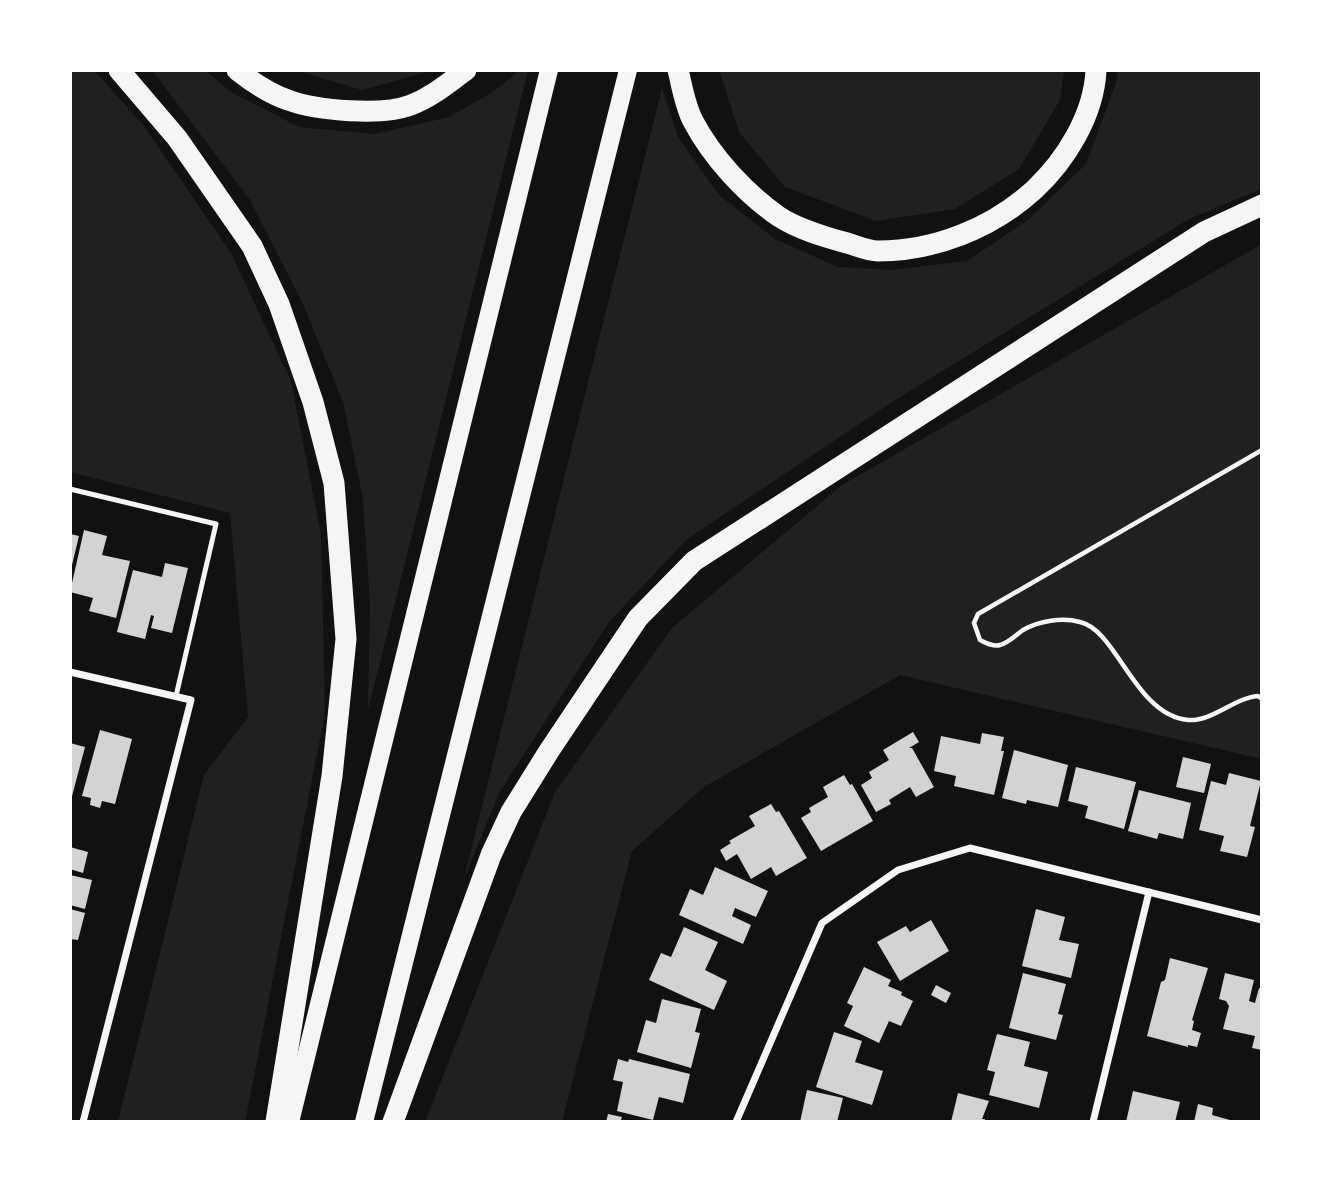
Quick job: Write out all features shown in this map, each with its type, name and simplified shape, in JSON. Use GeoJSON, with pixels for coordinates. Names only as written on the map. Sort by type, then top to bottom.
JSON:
{"type":"FeatureCollection","features":[{"type":"Feature","properties":{"kind":"highway"},"geometry":{"type":"LineString","coordinates":[[119,70],[177,138],[252,246],[279,304],[313,402],[334,483],[346,639],[332,776],[276,1122]]}},
{"type":"Feature","properties":{"kind":"highway"},"geometry":{"type":"LineString","coordinates":[[237,70],[252,82],[287,100],[322,108],[369,111],[409,106],[436,93],[466,70]]}},
{"type":"Feature","properties":{"kind":"highway"},"geometry":{"type":"LineString","coordinates":[[678,70],[692,120],[732,176],[780,217],[824,237],[876,251],[927,245],[969,233],[1014,208],[1052,173],[1077,134],[1096,86],[1096,70]]}},
{"type":"Feature","properties":{"kind":"highway"},"geometry":{"type":"LineString","coordinates":[[393,1122],[486,868],[512,812],[549,751],[638,618],[694,561],[1193,240],[1262,205]]}},
{"type":"Feature","properties":{"kind":"main road"},"geometry":{"type":"LineString","coordinates":[[290,1122],[549,70]]}},
{"type":"Feature","properties":{"kind":"main road"},"geometry":{"type":"LineString","coordinates":[[364,1122],[628,70]]}},
{"type":"Feature","properties":{"kind":"street"},"geometry":{"type":"LineString","coordinates":[[70,672],[191,700],[83,1122]]}},
{"type":"Feature","properties":{"kind":"street"},"geometry":{"type":"LineString","coordinates":[[736,1122],[822,923],[898,870],[970,848],[1262,920]]}},
{"type":"Feature","properties":{"kind":"street"},"geometry":{"type":"LineString","coordinates":[[1093,1122],[1149,892]]}},
{"type":"Feature","properties":{"kind":"lane"},"geometry":{"type":"LineString","coordinates":[[70,489],[216,524],[176,696]]}},
{"type":"Feature","properties":{"kind":"path"},"geometry":{"type":"LineString","coordinates":[[1262,450],[978,614],[974,622],[980,639],[991,645],[1000,645],[1027,628],[1045,622],[1066,619],[1084,622],[1096,630],[1137,686],[1163,710],[1179,718],[1191,720],[1205,717],[1245,697],[1258,696],[1262,699]]}},
{"type":"Feature","properties":{"kind":"shaded area"},"geometry":{"type":"Polygon","coordinates":[[[70,70],[94,70],[144,126],[231,253],[291,381],[321,534],[325,713],[245,1122],[118,1122],[204,775],[248,717],[230,513],[70,472],[70,70]]]}},
{"type":"Feature","properties":{"kind":"shaded area"},"geometry":{"type":"Polygon","coordinates":[[[152,70],[205,70],[231,92],[299,127],[375,134],[449,117],[493,92],[520,70],[528,70],[368,710],[370,606],[363,499],[343,402],[303,304],[250,200],[152,70]]]}},
{"type":"Feature","properties":{"kind":"shaded area"},"geometry":{"type":"Polygon","coordinates":[[[295,70],[435,70],[362,90],[295,70]]]}},
{"type":"Feature","properties":{"kind":"shaded area"},"geometry":{"type":"Polygon","coordinates":[[[719,70],[1064,70],[1060,100],[1019,169],[955,209],[876,221],[785,187],[739,132],[719,70]]]}},
{"type":"Feature","properties":{"kind":"shaded area"},"geometry":{"type":"Polygon","coordinates":[[[1118,70],[1262,70],[1262,189],[1189,219],[889,404],[687,539],[609,622],[499,793],[463,882],[662,88],[678,137],[719,195],[775,239],[838,267],[892,270],[967,261],[1028,220],[1086,164],[1117,80],[1118,70]]]}},
{"type":"Feature","properties":{"kind":"shaded area"},"geometry":{"type":"Polygon","coordinates":[[[1262,244],[1262,759],[900,675],[704,787],[632,851],[562,1122],[425,1122],[555,792],[672,628],[842,485],[1262,244]]]}},
{"type":"Feature","properties":{"kind":"building"},"geometry":{"type":"Polygon","coordinates":[[[84,530],[107,536],[102,555],[130,561],[116,618],[89,611],[93,598],[70,592],[84,530]]]}},
{"type":"Feature","properties":{"kind":"building"},"geometry":{"type":"Polygon","coordinates":[[[70,534],[79,536],[71,569],[70,569],[70,534]]]}},
{"type":"Feature","properties":{"kind":"building"},"geometry":{"type":"Polygon","coordinates":[[[165,563],[188,568],[172,633],[151,628],[154,616],[151,615],[145,639],[117,632],[133,570],[162,577],[165,563]]]}},
{"type":"Feature","properties":{"kind":"building"},"geometry":{"type":"Polygon","coordinates":[[[100,730],[132,739],[115,804],[102,801],[100,808],[90,805],[91,798],[82,796],[100,730]]]}},
{"type":"Feature","properties":{"kind":"building"},"geometry":{"type":"Polygon","coordinates":[[[913,732],[919,742],[909,748],[912,748],[934,787],[916,797],[910,787],[889,800],[891,804],[876,812],[861,785],[872,778],[869,772],[889,760],[883,750],[913,732]]]}},
{"type":"Feature","properties":{"kind":"building"},"geometry":{"type":"Polygon","coordinates":[[[982,733],[1004,737],[1001,751],[1004,751],[994,795],[954,786],[956,776],[934,771],[941,736],[980,744],[982,733]]]}},
{"type":"Feature","properties":{"kind":"building"},"geometry":{"type":"Polygon","coordinates":[[[70,743],[85,747],[71,800],[70,800],[70,743]]]}},
{"type":"Feature","properties":{"kind":"building"},"geometry":{"type":"Polygon","coordinates":[[[1014,750],[1068,765],[1058,807],[1027,800],[1026,804],[1002,798],[1014,750]]]}},
{"type":"Feature","properties":{"kind":"building"},"geometry":{"type":"Polygon","coordinates":[[[1183,757],[1211,764],[1204,793],[1176,787],[1183,757]]]}},
{"type":"Feature","properties":{"kind":"building"},"geometry":{"type":"Polygon","coordinates":[[[1076,767],[1136,782],[1124,829],[1085,818],[1088,806],[1068,801],[1076,767]]]}},
{"type":"Feature","properties":{"kind":"building"},"geometry":{"type":"Polygon","coordinates":[[[1229,773],[1261,781],[1250,826],[1255,827],[1247,857],[1220,851],[1224,836],[1199,830],[1211,781],[1226,785],[1229,773]]]}},
{"type":"Feature","properties":{"kind":"building"},"geometry":{"type":"Polygon","coordinates":[[[844,775],[873,821],[821,851],[801,818],[811,812],[809,808],[828,797],[823,787],[844,775]]]}},
{"type":"Feature","properties":{"kind":"building"},"geometry":{"type":"Polygon","coordinates":[[[1139,790],[1191,803],[1183,839],[1159,833],[1157,839],[1128,831],[1139,790]]]}},
{"type":"Feature","properties":{"kind":"building"},"geometry":{"type":"Polygon","coordinates":[[[771,804],[776,812],[779,811],[807,858],[776,876],[771,867],[751,879],[737,854],[726,861],[720,850],[731,843],[729,841],[755,826],[749,816],[771,804]]]}},
{"type":"Feature","properties":{"kind":"building"},"geometry":{"type":"Polygon","coordinates":[[[70,847],[88,852],[83,873],[70,869],[70,847]]]}},
{"type":"Feature","properties":{"kind":"building"},"geometry":{"type":"Polygon","coordinates":[[[715,867],[768,891],[756,917],[735,908],[732,916],[751,925],[743,944],[679,915],[690,889],[703,895],[715,867]]]}},
{"type":"Feature","properties":{"kind":"building"},"geometry":{"type":"Polygon","coordinates":[[[70,875],[92,880],[85,909],[70,905],[70,875]]]}},
{"type":"Feature","properties":{"kind":"building"},"geometry":{"type":"Polygon","coordinates":[[[70,909],[85,913],[78,940],[70,939],[70,909]]]}},
{"type":"Feature","properties":{"kind":"building"},"geometry":{"type":"Polygon","coordinates":[[[1036,909],[1065,917],[1059,940],[1079,944],[1071,978],[1022,966],[1036,909]]]}},
{"type":"Feature","properties":{"kind":"building"},"geometry":{"type":"Polygon","coordinates":[[[931,920],[949,951],[900,981],[877,942],[906,926],[910,932],[931,920]]]}},
{"type":"Feature","properties":{"kind":"building"},"geometry":{"type":"Polygon","coordinates":[[[684,927],[718,942],[705,970],[727,981],[714,1010],[649,980],[661,953],[671,957],[684,927]]]}},
{"type":"Feature","properties":{"kind":"building"},"geometry":{"type":"Polygon","coordinates":[[[1170,958],[1208,968],[1192,1020],[1192,1030],[1201,1033],[1197,1047],[1147,1036],[1170,958]]]}},
{"type":"Feature","properties":{"kind":"building"},"geometry":{"type":"Polygon","coordinates":[[[864,967],[891,980],[888,986],[913,1001],[901,1026],[889,1021],[879,1043],[844,1026],[853,1006],[847,1003],[864,967]]]}},
{"type":"Feature","properties":{"kind":"building"},"geometry":{"type":"Polygon","coordinates":[[[1023,973],[1066,984],[1058,1014],[1063,1015],[1056,1040],[1009,1028],[1023,973]]]}},
{"type":"Feature","properties":{"kind":"building"},"geometry":{"type":"Polygon","coordinates":[[[1225,973],[1254,980],[1249,1001],[1255,1003],[1259,988],[1262,989],[1262,1050],[1252,1048],[1255,1036],[1223,1029],[1229,1006],[1226,1001],[1219,999],[1225,973]]]}},
{"type":"Feature","properties":{"kind":"building"},"geometry":{"type":"Polygon","coordinates":[[[936,985],[951,993],[946,1003],[931,995],[936,985]]]}},
{"type":"Feature","properties":{"kind":"building"},"geometry":{"type":"Polygon","coordinates":[[[662,999],[701,1009],[695,1032],[700,1033],[691,1068],[637,1052],[646,1020],[656,1023],[662,999]]]}},
{"type":"Feature","properties":{"kind":"building"},"geometry":{"type":"Polygon","coordinates":[[[834,1032],[862,1041],[855,1062],[883,1071],[872,1105],[816,1087],[834,1032]]]}},
{"type":"Feature","properties":{"kind":"building"},"geometry":{"type":"Polygon","coordinates":[[[997,1034],[1030,1042],[1024,1066],[1048,1072],[1039,1108],[989,1095],[995,1072],[987,1070],[997,1034]]]}},
{"type":"Feature","properties":{"kind":"building"},"geometry":{"type":"Polygon","coordinates":[[[618,1059],[628,1062],[629,1059],[690,1074],[683,1103],[659,1097],[653,1120],[617,1111],[623,1082],[613,1080],[618,1059]]]}},
{"type":"Feature","properties":{"kind":"building"},"geometry":{"type":"Polygon","coordinates":[[[807,1090],[843,1098],[837,1122],[800,1122],[807,1090]]]}},
{"type":"Feature","properties":{"kind":"building"},"geometry":{"type":"Polygon","coordinates":[[[1133,1091],[1180,1102],[1175,1122],[1126,1122],[1133,1091]]]}},
{"type":"Feature","properties":{"kind":"building"},"geometry":{"type":"Polygon","coordinates":[[[958,1093],[989,1101],[982,1119],[985,1119],[984,1122],[951,1122],[958,1093]]]}},
{"type":"Feature","properties":{"kind":"building"},"geometry":{"type":"Polygon","coordinates":[[[1198,1104],[1213,1108],[1212,1115],[1237,1122],[1194,1122],[1198,1104]]]}},
{"type":"Feature","properties":{"kind":"building"},"geometry":{"type":"Polygon","coordinates":[[[608,1114],[622,1117],[620,1122],[606,1122],[608,1114]]]}}]}
